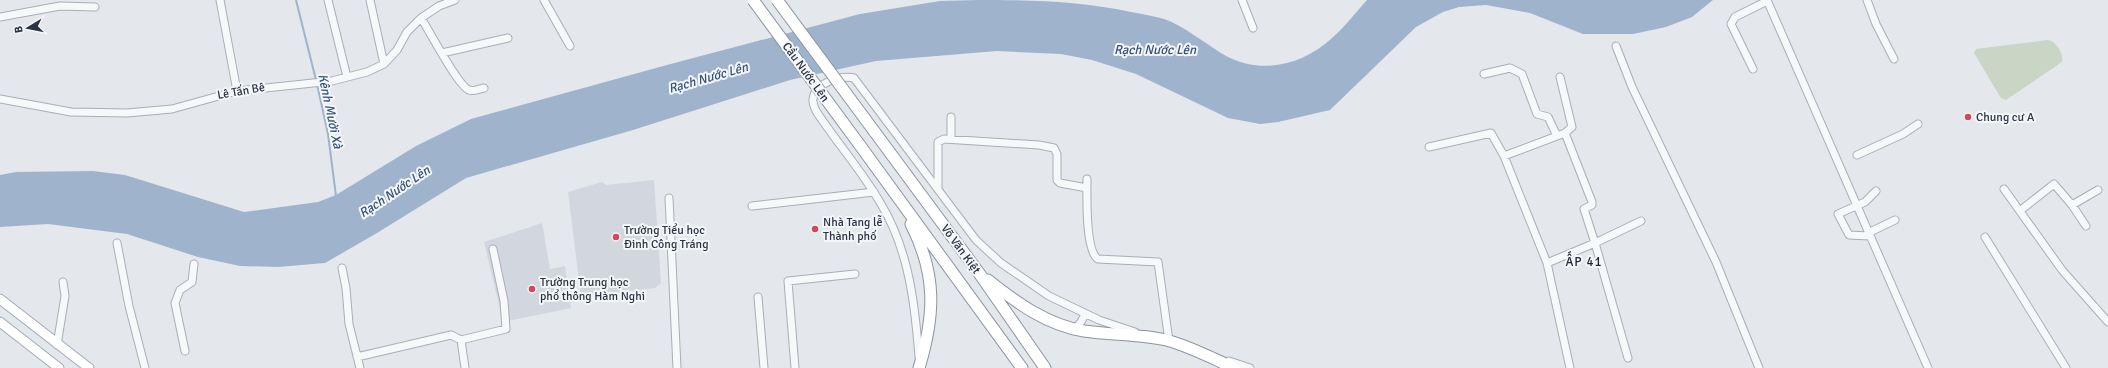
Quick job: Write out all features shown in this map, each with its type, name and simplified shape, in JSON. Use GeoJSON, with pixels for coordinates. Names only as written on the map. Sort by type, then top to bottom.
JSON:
{"type":"FeatureCollection","features":[{"type":"Feature","properties":{"kind":"highway","name":"Cầu Nước Lên"},"geometry":{"type":"LineString","coordinates":[[753,0],[859,144]]}},
{"type":"Feature","properties":{"kind":"highway","name":"Cầu Nước Lên"},"geometry":{"type":"LineString","coordinates":[[777,0],[874,131]]}},
{"type":"Feature","properties":{"kind":"highway","name":"Võ Văn Kiệt"},"geometry":{"type":"LineString","coordinates":[[874,131],[979,273],[1045,368]]}},
{"type":"Feature","properties":{"kind":"highway","name":"Võ Văn Kiệt"},"geometry":{"type":"LineString","coordinates":[[859,144],[1022,368]]}},
{"type":"Feature","properties":{"kind":"highway"},"geometry":{"type":"LineString","coordinates":[[899,200],[923,251],[929,277],[931,316],[919,367]]}},
{"type":"Feature","properties":{"kind":"highway"},"geometry":{"type":"LineString","coordinates":[[979,273],[1030,311],[1047,320],[1074,329],[1169,341],[1234,368]]}},
{"type":"Feature","properties":{"kind":"main road"},"geometry":{"type":"LineString","coordinates":[[0,299],[57,345],[89,368]]}},
{"type":"Feature","properties":{"kind":"main road"},"geometry":{"type":"LineString","coordinates":[[0,322],[59,368]]}},
{"type":"Feature","properties":{"kind":"street"},"geometry":{"type":"LineString","coordinates":[[220,0],[237,90]]}},
{"type":"Feature","properties":{"kind":"street"},"geometry":{"type":"LineString","coordinates":[[328,0],[347,77]]}},
{"type":"Feature","properties":{"kind":"street"},"geometry":{"type":"LineString","coordinates":[[370,0],[384,64]]}},
{"type":"Feature","properties":{"kind":"street","name":"Lê Tấn Bê"},"geometry":{"type":"LineString","coordinates":[[0,99],[71,112],[127,113],[172,109],[237,90],[332,81],[367,72],[384,64],[397,50],[407,32],[422,18],[439,6],[454,0]]}},
{"type":"Feature","properties":{"kind":"street"},"geometry":{"type":"LineString","coordinates":[[544,0],[570,46]]}},
{"type":"Feature","properties":{"kind":"street"},"geometry":{"type":"LineString","coordinates":[[1242,0],[1252,28]]}},
{"type":"Feature","properties":{"kind":"street"},"geometry":{"type":"LineString","coordinates":[[1869,0],[1876,24],[1894,59]]}},
{"type":"Feature","properties":{"kind":"street"},"geometry":{"type":"LineString","coordinates":[[1753,69],[1731,24],[1735,17],[1767,1],[1928,368]]}},
{"type":"Feature","properties":{"kind":"street"},"geometry":{"type":"LineString","coordinates":[[0,17],[60,3],[95,6]]}},
{"type":"Feature","properties":{"kind":"street"},"geometry":{"type":"LineString","coordinates":[[422,18],[442,53],[465,88],[473,91],[484,88]]}},
{"type":"Feature","properties":{"kind":"street"},"geometry":{"type":"LineString","coordinates":[[442,53],[508,38]]}},
{"type":"Feature","properties":{"kind":"street"},"geometry":{"type":"LineString","coordinates":[[1616,46],[1632,87],[1716,262],[1759,368]]}},
{"type":"Feature","properties":{"kind":"street"},"geometry":{"type":"LineString","coordinates":[[1484,74],[1510,68],[1522,74],[1537,114],[1548,117],[1557,136]]}},
{"type":"Feature","properties":{"kind":"street"},"geometry":{"type":"LineString","coordinates":[[919,367],[916,316],[900,244],[874,192],[816,111],[812,101],[815,92],[829,81],[846,76],[854,78],[976,240],[1001,263],[1049,296],[1085,314],[1150,338]]}},
{"type":"Feature","properties":{"kind":"street"},"geometry":{"type":"LineString","coordinates":[[1504,156],[1557,136],[1572,127],[1560,77]]}},
{"type":"Feature","properties":{"kind":"street"},"geometry":{"type":"LineString","coordinates":[[951,117],[951,139]]}},
{"type":"Feature","properties":{"kind":"street"},"geometry":{"type":"LineString","coordinates":[[1857,155],[1903,134],[1918,124]]}},
{"type":"Feature","properties":{"kind":"street"},"geometry":{"type":"LineString","coordinates":[[1565,132],[1592,202],[1592,205],[1584,208],[1628,358]]}},
{"type":"Feature","properties":{"kind":"street"},"geometry":{"type":"LineString","coordinates":[[1429,147],[1491,133],[1504,156],[1547,263],[1570,368]]}},
{"type":"Feature","properties":{"kind":"street"},"geometry":{"type":"LineString","coordinates":[[938,189],[938,142],[940,140],[951,139],[1040,145],[1054,148],[1057,154],[1057,180],[1060,183],[1087,188]]}},
{"type":"Feature","properties":{"kind":"street"},"geometry":{"type":"LineString","coordinates":[[1087,179],[1089,237],[1093,256],[1098,259],[1158,262],[1160,265],[1169,341]]}},
{"type":"Feature","properties":{"kind":"street"},"geometry":{"type":"LineString","coordinates":[[2021,210],[2054,184],[2072,205],[2086,226]]}},
{"type":"Feature","properties":{"kind":"street"},"geometry":{"type":"LineString","coordinates":[[2004,189],[2021,210],[2062,270],[2108,322]]}},
{"type":"Feature","properties":{"kind":"street"},"geometry":{"type":"LineString","coordinates":[[2072,205],[2098,190]]}},
{"type":"Feature","properties":{"kind":"street"},"geometry":{"type":"LineString","coordinates":[[1876,191],[1865,202],[1838,214],[1849,235],[1869,234],[1895,220]]}},
{"type":"Feature","properties":{"kind":"street"},"geometry":{"type":"LineString","coordinates":[[752,206],[874,192]]}},
{"type":"Feature","properties":{"kind":"street"},"geometry":{"type":"LineString","coordinates":[[669,198],[677,368]]}},
{"type":"Feature","properties":{"kind":"street"},"geometry":{"type":"LineString","coordinates":[[1547,263],[1595,243],[1641,221]]}},
{"type":"Feature","properties":{"kind":"street"},"geometry":{"type":"LineString","coordinates":[[1985,237],[2066,368]]}},
{"type":"Feature","properties":{"kind":"street"},"geometry":{"type":"LineString","coordinates":[[117,243],[129,306],[145,368]]}},
{"type":"Feature","properties":{"kind":"street"},"geometry":{"type":"LineString","coordinates":[[357,357],[451,335],[461,340],[506,329],[504,301],[492,249]]}},
{"type":"Feature","properties":{"kind":"street"},"geometry":{"type":"LineString","coordinates":[[185,351],[175,303],[180,290],[192,282],[194,264]]}},
{"type":"Feature","properties":{"kind":"street"},"geometry":{"type":"LineString","coordinates":[[342,268],[346,288],[349,324],[360,368]]}},
{"type":"Feature","properties":{"kind":"street"},"geometry":{"type":"LineString","coordinates":[[795,368],[788,281],[854,274]]}},
{"type":"Feature","properties":{"kind":"street"},"geometry":{"type":"LineString","coordinates":[[57,345],[65,296],[63,282]]}},
{"type":"Feature","properties":{"kind":"street"},"geometry":{"type":"LineString","coordinates":[[758,297],[764,368]]}},
{"type":"Feature","properties":{"kind":"street"},"geometry":{"type":"LineString","coordinates":[[1074,329],[1081,322],[1085,314]]}},
{"type":"Feature","properties":{"kind":"street"},"geometry":{"type":"LineString","coordinates":[[917,331],[923,333],[929,329]]}},
{"type":"Feature","properties":{"kind":"street"},"geometry":{"type":"LineString","coordinates":[[461,340],[465,368]]}},
{"type":"Feature","properties":{"kind":"street"},"geometry":{"type":"LineString","coordinates":[[1200,353],[1250,368]]}},
{"type":"Feature","properties":{"kind":"shaded area","name":"Trường Tiểu học Đinh Công Tráng"},"geometry":{"type":"Polygon","coordinates":[[[654,180],[661,283],[655,288],[581,297],[568,192],[602,182],[606,185],[654,180]]]}},
{"type":"Feature","properties":{"kind":"shaded area","name":"Trường Trung học phổ thông Hàm Nghi"},"geometry":{"type":"Polygon","coordinates":[[[542,223],[550,269],[565,266],[571,308],[503,322],[484,242],[542,223]]]}},
{"type":"Feature","properties":{"kind":"green space"},"geometry":{"type":"Polygon","coordinates":[[[2048,40],[2059,48],[2062,55],[2062,62],[2006,100],[2001,98],[1974,53],[1976,49],[2048,40]]]}},
{"type":"Feature","properties":{"kind":"water","name":"Rạch Nước Lên"},"geometry":{"type":"Polygon","coordinates":[[[978,0],[1074,3],[1111,8],[1156,17],[1178,25],[1226,56],[1240,62],[1268,66],[1295,61],[1321,47],[1341,29],[1367,0],[1713,0],[1692,17],[1666,27],[1633,34],[1583,34],[1530,13],[1486,5],[1459,7],[1443,12],[1416,27],[1330,110],[1278,122],[1260,124],[1228,118],[1136,74],[1092,60],[1061,54],[997,51],[876,61],[790,80],[633,130],[466,178],[325,263],[278,267],[240,266],[198,257],[127,234],[48,224],[0,227],[0,175],[16,172],[93,171],[125,175],[244,212],[318,202],[336,195],[416,146],[471,119],[860,14],[940,1],[978,0]]]}},
{"type":"Feature","properties":{"kind":"waterway","name":"Kênh Mười Xà"},"geometry":{"type":"LineString","coordinates":[[296,0],[316,80]]}},
{"type":"Feature","properties":{"kind":"waterway","name":"Kênh Mười Xà"},"geometry":{"type":"LineString","coordinates":[[317,84],[328,134],[336,196]]}},
{"type":"Feature","properties":{"kind":"place","name":"Chung cư A"},"geometry":{"type":"Point","coordinates":[1968,117]}},
{"type":"Feature","properties":{"kind":"place","name":"Nhà Tang lễ Thành phố"},"geometry":{"type":"Point","coordinates":[815,229]}},
{"type":"Feature","properties":{"kind":"place","name":"Trường Tiểu học Đinh Công Tráng"},"geometry":{"type":"Point","coordinates":[616,237]}},
{"type":"Feature","properties":{"kind":"place","name":"Trường Trung học phổ thông Hàm Nghi"},"geometry":{"type":"Point","coordinates":[532,289]}},
{"type":"Feature","properties":{"kind":"district","name":"ẤP 41"},"geometry":{"type":"Point","coordinates":[1584,261]}}]}
